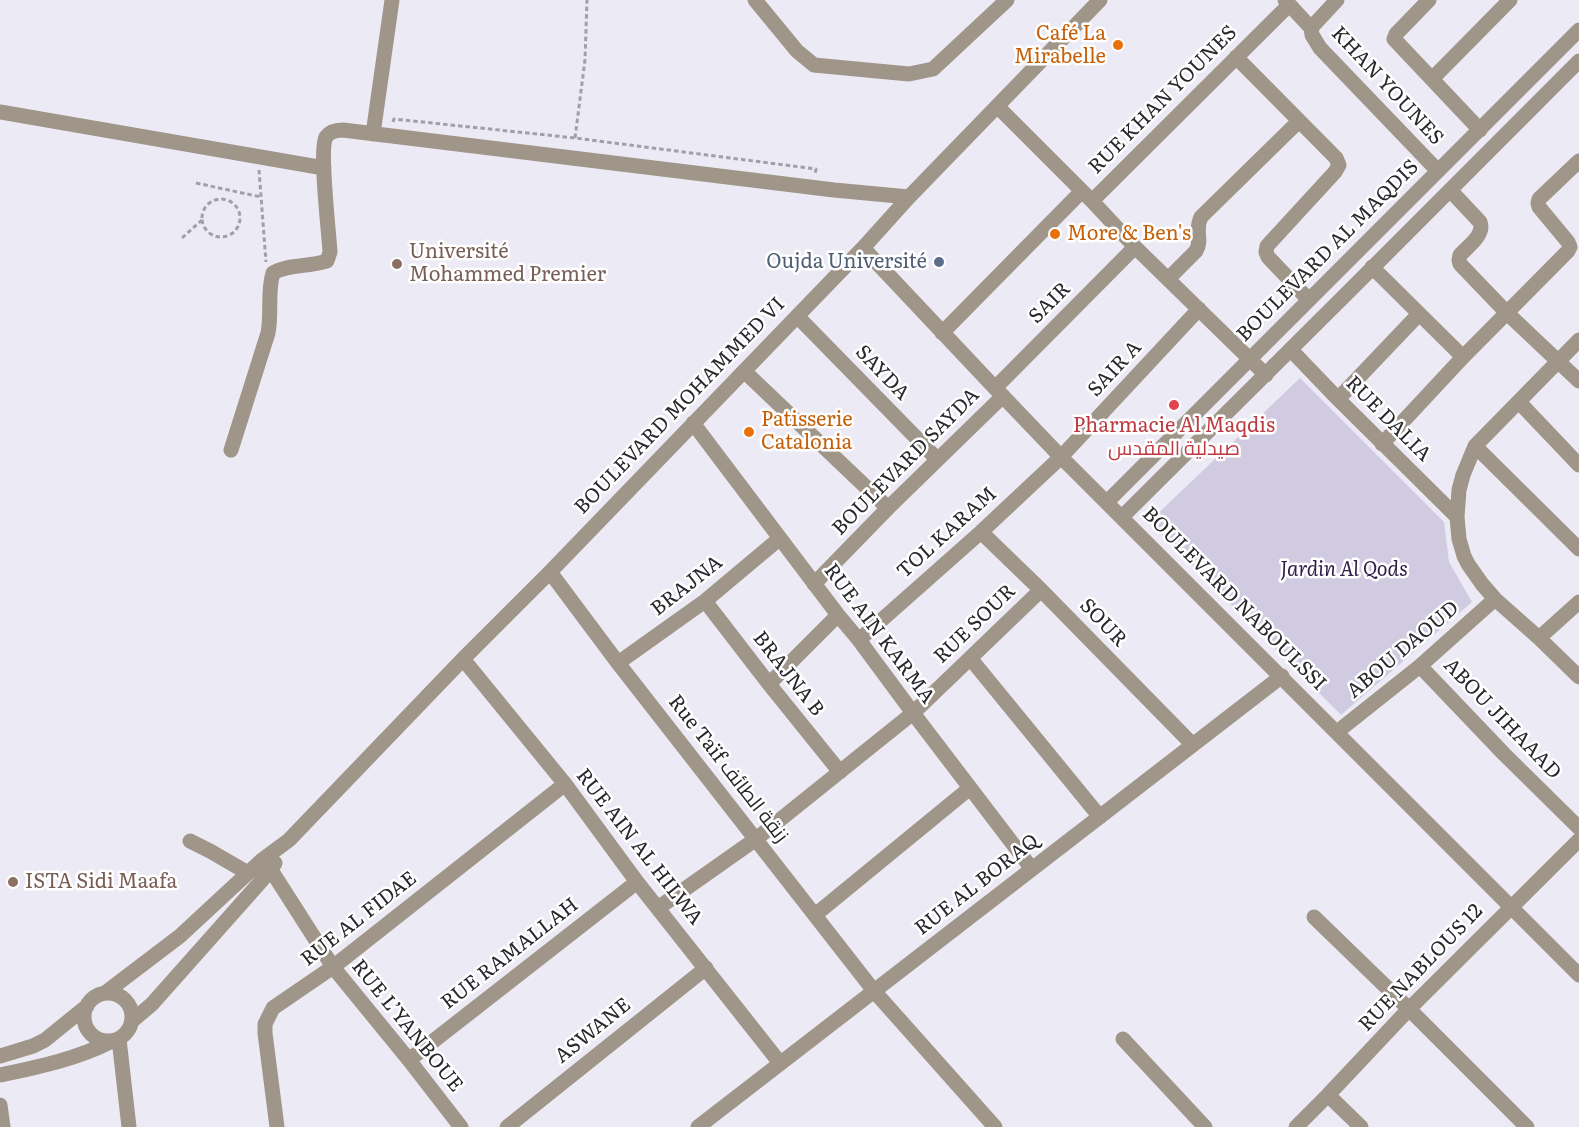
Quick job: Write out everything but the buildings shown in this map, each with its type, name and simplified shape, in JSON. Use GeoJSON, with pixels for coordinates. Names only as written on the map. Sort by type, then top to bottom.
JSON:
{"type":"FeatureCollection","features":[{"type":"Feature","properties":{"kind":"street"},"geometry":{"type":"LineString","coordinates":[[374,134],[392,0]]}},
{"type":"Feature","properties":{"kind":"street"},"geometry":{"type":"LineString","coordinates":[[755,0],[797,51],[814,65],[909,74],[933,69],[1007,0]]}},
{"type":"Feature","properties":{"kind":"street","name":"BOULEVARD MOHAMMED VI"},"geometry":{"type":"LineString","coordinates":[[132,1021],[152,1004],[289,840],[1100,0]]}},
{"type":"Feature","properties":{"kind":"street"},"geometry":{"type":"LineString","coordinates":[[1311,28],[1337,0]]}},
{"type":"Feature","properties":{"kind":"street"},"geometry":{"type":"LineString","coordinates":[[1430,0],[1396,34],[1394,39],[1480,130]]}},
{"type":"Feature","properties":{"kind":"street"},"geometry":{"type":"LineString","coordinates":[[1432,80],[1510,0]]}},
{"type":"Feature","properties":{"kind":"street","name":"KHAN YOUNES"},"geometry":{"type":"LineString","coordinates":[[1287,2],[1311,28],[1312,35],[1320,48],[1438,171]]}},
{"type":"Feature","properties":{"kind":"street","name":"RUE KHAN YOUNES"},"geometry":{"type":"LineString","coordinates":[[942,333],[1236,57],[1287,2]]}},
{"type":"Feature","properties":{"kind":"street","name":"BOULEVARD AL MAQDIS"},"geometry":{"type":"LineString","coordinates":[[1107,502],[1438,171],[1576,39]]}},
{"type":"Feature","properties":{"kind":"street"},"geometry":{"type":"LineString","coordinates":[[1236,57],[1336,158],[1338,165],[1335,172],[1267,246],[1268,257],[1309,300]]}},
{"type":"Feature","properties":{"kind":"street"},"geometry":{"type":"LineString","coordinates":[[1122,517],[1579,61]]}},
{"type":"Feature","properties":{"kind":"street"},"geometry":{"type":"LineString","coordinates":[[998,106],[1135,247],[1266,375]]}},
{"type":"Feature","properties":{"kind":"street"},"geometry":{"type":"LineString","coordinates":[[0,112],[324,168]]}},
{"type":"Feature","properties":{"kind":"street"},"geometry":{"type":"LineString","coordinates":[[1168,279],[1199,246],[1197,224],[1202,217],[1299,121]]}},
{"type":"Feature","properties":{"kind":"street"},"geometry":{"type":"LineString","coordinates":[[231,450],[268,333],[273,273],[327,261],[330,252],[324,168],[325,139],[331,133],[339,130],[834,190],[909,197]]}},
{"type":"Feature","properties":{"kind":"street"},"geometry":{"type":"LineString","coordinates":[[1382,444],[1463,357],[1568,251],[1570,247],[1568,242],[1538,203],[1539,199],[1579,161]]}},
{"type":"Feature","properties":{"kind":"street"},"geometry":{"type":"LineString","coordinates":[[1450,190],[1482,227],[1480,233],[1460,255],[1458,260],[1460,264],[1507,313],[1579,381]]}},
{"type":"Feature","properties":{"kind":"street","name":"SAIR"},"geometry":{"type":"LineString","coordinates":[[999,392],[1135,247]]}},
{"type":"Feature","properties":{"kind":"street","name":"BOULEVARD NABOULSSI"},"geometry":{"type":"LineString","coordinates":[[863,248],[1061,457],[1579,975]]}},
{"type":"Feature","properties":{"kind":"street"},"geometry":{"type":"LineString","coordinates":[[1372,267],[1463,357]]}},
{"type":"Feature","properties":{"kind":"street","name":"SAIR A"},"geometry":{"type":"LineString","coordinates":[[1061,457],[1199,309]]}},
{"type":"Feature","properties":{"kind":"street"},"geometry":{"type":"LineString","coordinates":[[1338,399],[1419,314]]}},
{"type":"Feature","properties":{"kind":"street","name":"SAYDA"},"geometry":{"type":"LineString","coordinates":[[797,316],[937,459]]}},
{"type":"Feature","properties":{"kind":"street"},"geometry":{"type":"LineString","coordinates":[[1579,340],[1475,446],[1459,490],[1457,517],[1461,547],[1468,564],[1482,584],[1579,677]]}},
{"type":"Feature","properties":{"kind":"street","name":"RUE DALIA"},"geometry":{"type":"LineString","coordinates":[[1291,350],[1457,517]]}},
{"type":"Feature","properties":{"kind":"street"},"geometry":{"type":"LineString","coordinates":[[744,371],[888,508]]}},
{"type":"Feature","properties":{"kind":"street","name":"BOULEVARD SAYDA"},"geometry":{"type":"LineString","coordinates":[[814,584],[937,459],[999,392]]}},
{"type":"Feature","properties":{"kind":"street"},"geometry":{"type":"LineString","coordinates":[[1519,402],[1579,465]]}},
{"type":"Feature","properties":{"kind":"street","name":"RUE AIN KARMA"},"geometry":{"type":"LineString","coordinates":[[693,423],[1032,869]]}},
{"type":"Feature","properties":{"kind":"street"},"geometry":{"type":"LineString","coordinates":[[1475,446],[1579,549]]}},
{"type":"Feature","properties":{"kind":"street","name":"TOL KARAM"},"geometry":{"type":"LineString","coordinates":[[859,640],[981,532],[1061,457]]}},
{"type":"Feature","properties":{"kind":"street","name":"SOUR"},"geometry":{"type":"LineString","coordinates":[[981,532],[1193,745]]}},
{"type":"Feature","properties":{"kind":"street","name":"BRAJNA"},"geometry":{"type":"LineString","coordinates":[[618,663],[705,602],[779,539]]}},
{"type":"Feature","properties":{"kind":"street","name":"Rue Taïf زنقة الطائف"},"geometry":{"type":"LineString","coordinates":[[550,572],[618,663],[874,991],[995,1127]]}},
{"type":"Feature","properties":{"kind":"street","name":"RUE SOUR"},"geometry":{"type":"LineString","coordinates":[[658,908],[756,839],[913,713],[1041,590]]}},
{"type":"Feature","properties":{"kind":"street","name":"ABOU DAOUD"},"geometry":{"type":"LineString","coordinates":[[1337,732],[1420,666],[1496,599]]}},
{"type":"Feature","properties":{"kind":"street","name":"BRAJNA B"},"geometry":{"type":"LineString","coordinates":[[705,602],[840,772]]}},
{"type":"Feature","properties":{"kind":"street"},"geometry":{"type":"LineString","coordinates":[[1539,638],[1579,602]]}},
{"type":"Feature","properties":{"kind":"street"},"geometry":{"type":"LineString","coordinates":[[769,684],[838,615]]}},
{"type":"Feature","properties":{"kind":"street"},"geometry":{"type":"LineString","coordinates":[[970,658],[1100,817]]}},
{"type":"Feature","properties":{"kind":"street","name":"RUE AIN AL HILWA"},"geometry":{"type":"LineString","coordinates":[[463,659],[565,784],[637,882],[780,1064]]}},
{"type":"Feature","properties":{"kind":"street","name":"ABOU JIHAAAD"},"geometry":{"type":"LineString","coordinates":[[1420,666],[1579,828]]}},
{"type":"Feature","properties":{"kind":"street","name":"RUE AL BORAQ"},"geometry":{"type":"LineString","coordinates":[[698,1127],[1282,676]]}},
{"type":"Feature","properties":{"kind":"street","name":"RUE AL FIDAE"},"geometry":{"type":"LineString","coordinates":[[278,1127],[265,1024],[273,1008],[333,967],[565,784]]}},
{"type":"Feature","properties":{"kind":"street"},"geometry":{"type":"LineString","coordinates":[[814,915],[970,788]]}},
{"type":"Feature","properties":{"kind":"street","name":"RUE NABLOUS 12"},"geometry":{"type":"LineString","coordinates":[[1296,1127],[1409,1009],[1579,840]]}},
{"type":"Feature","properties":{"kind":"street"},"geometry":{"type":"LineString","coordinates":[[190,841],[248,873]]}},
{"type":"Feature","properties":{"kind":"street","name":"BOULEVARD MOHAMMED VI"},"geometry":{"type":"LineString","coordinates":[[105,993],[180,936],[248,873],[266,865]]}},
{"type":"Feature","properties":{"kind":"street","name":"RUE L’YANBOUE"},"geometry":{"type":"LineString","coordinates":[[266,865],[333,967],[461,1127]]}},
{"type":"Feature","properties":{"kind":"street","name":"RUE RAMALLAH"},"geometry":{"type":"LineString","coordinates":[[409,1060],[637,882]]}},
{"type":"Feature","properties":{"kind":"street"},"geometry":{"type":"LineString","coordinates":[[1314,917],[1527,1127]]}},
{"type":"Feature","properties":{"kind":"street","name":"ASWANE"},"geometry":{"type":"LineString","coordinates":[[507,1127],[706,968]]}},
{"type":"Feature","properties":{"kind":"street"},"geometry":{"type":"LineString","coordinates":[[0,1056],[45,1040],[98,995],[112,993],[120,996],[126,1000],[132,1014],[130,1028],[115,1040],[85,1053],[0,1075]]}},
{"type":"Feature","properties":{"kind":"street"},"geometry":{"type":"LineString","coordinates":[[87,1006],[84,1020],[91,1034],[104,1041],[115,1040]]}},
{"type":"Feature","properties":{"kind":"street"},"geometry":{"type":"LineString","coordinates":[[115,1040],[129,1127]]}},
{"type":"Feature","properties":{"kind":"street"},"geometry":{"type":"LineString","coordinates":[[1124,1040],[1206,1127]]}},
{"type":"Feature","properties":{"kind":"street"},"geometry":{"type":"LineString","coordinates":[[1328,1095],[1361,1127]]}},
{"type":"Feature","properties":{"kind":"street"},"geometry":{"type":"LineString","coordinates":[[0,1105],[3,1127]]}},
{"type":"Feature","properties":{"kind":"path"},"geometry":{"type":"LineString","coordinates":[[575,138],[585,60],[587,0]]}},
{"type":"Feature","properties":{"kind":"path"},"geometry":{"type":"LineString","coordinates":[[258,156],[268,282],[271,282]]}},
{"type":"Feature","properties":{"kind":"path"},"geometry":{"type":"LineString","coordinates":[[196,183],[261,197]]}},
{"type":"Feature","properties":{"kind":"path"},"geometry":{"type":"LineString","coordinates":[[182,238],[202,220],[202,213],[210,202],[229,200],[238,209],[240,216],[237,228],[226,236],[213,235],[207,231],[202,220]]}},
{"type":"Feature","properties":{"kind":"green space","name":"Jardin Al Qods"},"geometry":{"type":"Polygon","coordinates":[[[1300,378],[1444,522],[1449,562],[1472,602],[1341,715],[1149,522],[1300,378]]]}},
{"type":"Feature","properties":{"kind":"place","name":"Café La Mirabelle"},"geometry":{"type":"Point","coordinates":[1118,45]}},
{"type":"Feature","properties":{"kind":"place","name":"More & Ben's"},"geometry":{"type":"Point","coordinates":[1055,234]}},
{"type":"Feature","properties":{"kind":"place","name":"Oujda Université"},"geometry":{"type":"Point","coordinates":[939,262]}},
{"type":"Feature","properties":{"kind":"place","name":"Université Mohammed Premier"},"geometry":{"type":"Point","coordinates":[397,264]}},
{"type":"Feature","properties":{"kind":"place","name":"Pharmacie Al Maqdis صيدلية المقدس"},"geometry":{"type":"Point","coordinates":[1174,405]}},
{"type":"Feature","properties":{"kind":"place","name":"Patisserie Catalonia"},"geometry":{"type":"Point","coordinates":[749,432]}},
{"type":"Feature","properties":{"kind":"place","name":"ISTA Sidi Maafa"},"geometry":{"type":"Point","coordinates":[13,882]}}]}
